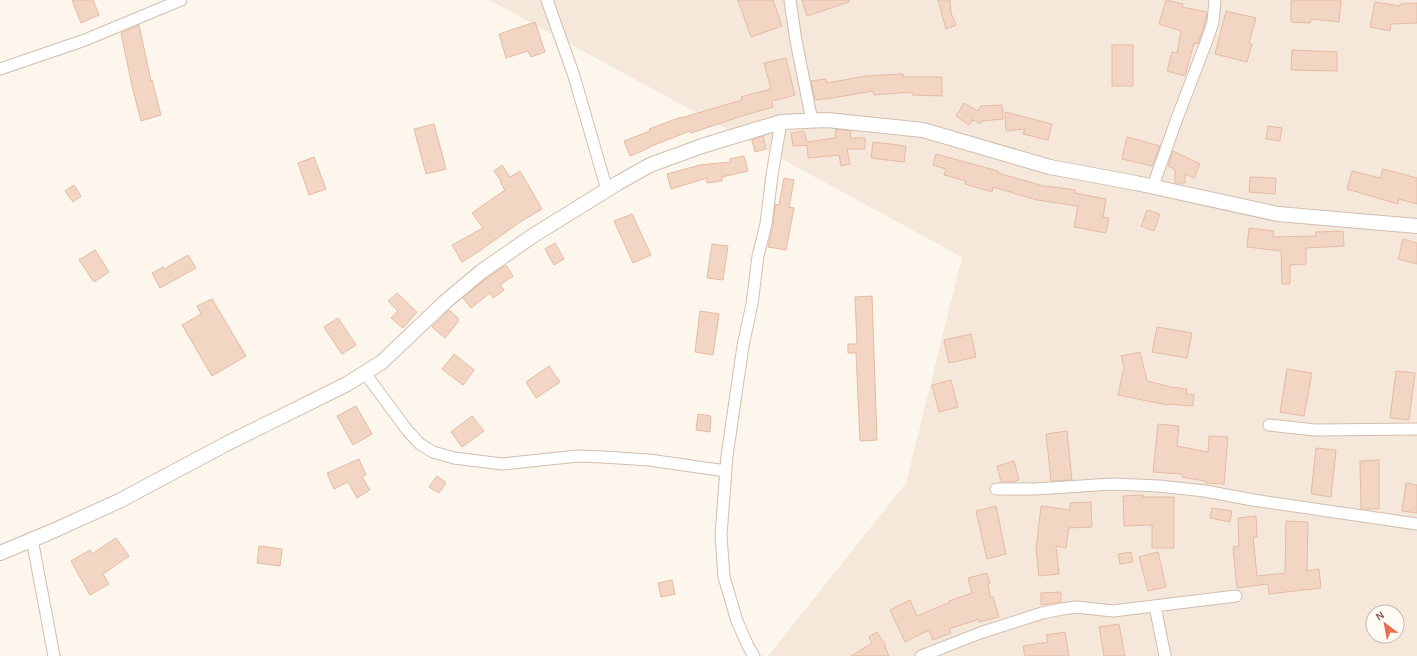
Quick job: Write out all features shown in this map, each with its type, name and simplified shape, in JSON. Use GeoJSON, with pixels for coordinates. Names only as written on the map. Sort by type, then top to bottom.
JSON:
{"type":"FeatureCollection","features":[{"type":"Feature","properties":{"kind":"street"},"geometry":{"type":"LineString","coordinates":[[0,69],[85,40],[180,0]]}},
{"type":"Feature","properties":{"kind":"street"},"geometry":{"type":"LineString","coordinates":[[547,0],[574,76],[607,190]]}},
{"type":"Feature","properties":{"kind":"street"},"geometry":{"type":"LineString","coordinates":[[790,0],[796,41],[812,121]]}},
{"type":"Feature","properties":{"kind":"street"},"geometry":{"type":"LineString","coordinates":[[1152,186],[1207,40],[1213,22],[1215,0]]}},
{"type":"Feature","properties":{"kind":"street"},"geometry":{"type":"LineString","coordinates":[[0,553],[119,501],[228,443],[347,384],[382,362],[446,302],[482,271],[534,235],[650,165],[702,146],[781,122],[827,120],[923,130],[1050,167],[1152,186],[1278,214],[1417,226]]}},
{"type":"Feature","properties":{"kind":"street"},"geometry":{"type":"LineString","coordinates":[[754,656],[737,621],[724,577],[721,535],[727,456],[743,346],[752,304],[758,256],[766,224],[781,122]]}},
{"type":"Feature","properties":{"kind":"street"},"geometry":{"type":"LineString","coordinates":[[365,373],[407,430],[420,444],[433,452],[454,458],[502,464],[578,456],[603,457],[650,460],[726,471]]}},
{"type":"Feature","properties":{"kind":"street"},"geometry":{"type":"LineString","coordinates":[[1269,425],[1315,430],[1417,429]]}},
{"type":"Feature","properties":{"kind":"street"},"geometry":{"type":"LineString","coordinates":[[996,489],[1035,489],[1112,484],[1159,486],[1205,491],[1253,500],[1417,524]]}},
{"type":"Feature","properties":{"kind":"street"},"geometry":{"type":"LineString","coordinates":[[32,539],[54,656]]}},
{"type":"Feature","properties":{"kind":"street"},"geometry":{"type":"LineString","coordinates":[[921,656],[980,633],[1049,611],[1076,608],[1113,610],[1236,596]]}},
{"type":"Feature","properties":{"kind":"street"},"geometry":{"type":"LineString","coordinates":[[1155,606],[1165,656]]}},
{"type":"Feature","properties":{"kind":"shaded area"},"geometry":{"type":"Polygon","coordinates":[[[489,0],[1417,0],[1417,656],[768,656],[906,483],[962,257],[489,0]]]}},
{"type":"Feature","properties":{"kind":"building"},"geometry":{"type":"Polygon","coordinates":[[[72,0],[93,0],[99,15],[81,23],[72,0]]]}},
{"type":"Feature","properties":{"kind":"building"},"geometry":{"type":"Polygon","coordinates":[[[738,0],[773,0],[782,26],[751,37],[738,0]]]}},
{"type":"Feature","properties":{"kind":"building"},"geometry":{"type":"Polygon","coordinates":[[[802,0],[849,0],[849,2],[807,16],[802,0]]]}},
{"type":"Feature","properties":{"kind":"building"},"geometry":{"type":"Polygon","coordinates":[[[938,0],[950,0],[951,13],[956,25],[946,29],[938,0]]]}},
{"type":"Feature","properties":{"kind":"building"},"geometry":{"type":"Polygon","coordinates":[[[1166,0],[1183,4],[1182,7],[1207,12],[1198,44],[1194,43],[1185,76],[1167,71],[1172,52],[1177,53],[1181,31],[1159,24],[1166,0]]]}},
{"type":"Feature","properties":{"kind":"building"},"geometry":{"type":"Polygon","coordinates":[[[1291,0],[1341,0],[1339,22],[1311,19],[1310,23],[1291,22],[1291,0]]]}},
{"type":"Feature","properties":{"kind":"building"},"geometry":{"type":"Polygon","coordinates":[[[1375,2],[1400,6],[1400,4],[1417,3],[1417,23],[1391,24],[1390,31],[1370,27],[1375,2]]]}},
{"type":"Feature","properties":{"kind":"building"},"geometry":{"type":"Polygon","coordinates":[[[1226,11],[1256,18],[1249,43],[1252,44],[1247,62],[1215,54],[1226,11]]]}},
{"type":"Feature","properties":{"kind":"building"},"geometry":{"type":"Polygon","coordinates":[[[535,22],[545,52],[531,57],[528,51],[506,58],[499,34],[535,22]]]}},
{"type":"Feature","properties":{"kind":"building"},"geometry":{"type":"Polygon","coordinates":[[[139,25],[151,81],[152,80],[161,115],[141,121],[121,33],[139,25]]]}},
{"type":"Feature","properties":{"kind":"building"},"geometry":{"type":"Polygon","coordinates":[[[1112,45],[1133,45],[1133,86],[1112,86],[1112,45]]]}},
{"type":"Feature","properties":{"kind":"building"},"geometry":{"type":"Polygon","coordinates":[[[1292,50],[1337,52],[1337,71],[1291,70],[1292,50]]]}},
{"type":"Feature","properties":{"kind":"building"},"geometry":{"type":"Polygon","coordinates":[[[786,58],[795,95],[772,101],[773,107],[691,133],[690,131],[630,156],[624,141],[650,131],[649,129],[681,117],[742,100],[741,97],[771,89],[764,63],[786,58]]]}},
{"type":"Feature","properties":{"kind":"building"},"geometry":{"type":"Polygon","coordinates":[[[903,74],[903,77],[942,77],[942,96],[912,95],[912,92],[874,95],[873,91],[815,100],[811,81],[826,79],[827,83],[866,76],[903,74]]]}},
{"type":"Feature","properties":{"kind":"building"},"geometry":{"type":"Polygon","coordinates":[[[964,103],[978,111],[981,106],[1002,105],[1003,119],[982,121],[980,124],[976,121],[972,121],[973,119],[969,125],[956,116],[964,103]]]}},
{"type":"Feature","properties":{"kind":"building"},"geometry":{"type":"Polygon","coordinates":[[[1005,112],[1052,124],[1048,140],[1023,134],[1025,129],[1006,131],[1005,112]]]}},
{"type":"Feature","properties":{"kind":"building"},"geometry":{"type":"Polygon","coordinates":[[[434,124],[446,169],[426,174],[414,129],[434,124]]]}},
{"type":"Feature","properties":{"kind":"building"},"geometry":{"type":"Polygon","coordinates":[[[1268,126],[1282,128],[1280,141],[1266,139],[1268,126]]]}},
{"type":"Feature","properties":{"kind":"building"},"geometry":{"type":"Polygon","coordinates":[[[836,129],[851,131],[850,138],[865,138],[865,149],[847,149],[850,164],[841,166],[839,155],[808,158],[807,145],[793,146],[791,133],[804,131],[807,142],[835,138],[836,129]]]}},
{"type":"Feature","properties":{"kind":"building"},"geometry":{"type":"Polygon","coordinates":[[[763,136],[766,149],[755,152],[752,140],[763,136]]]}},
{"type":"Feature","properties":{"kind":"building"},"geometry":{"type":"Polygon","coordinates":[[[1127,137],[1160,146],[1152,166],[1122,159],[1127,137]]]}},
{"type":"Feature","properties":{"kind":"building"},"geometry":{"type":"Polygon","coordinates":[[[873,142],[906,146],[904,162],[871,158],[873,142]]]}},
{"type":"Feature","properties":{"kind":"building"},"geometry":{"type":"Polygon","coordinates":[[[1173,151],[1200,164],[1194,178],[1185,174],[1185,183],[1175,183],[1175,169],[1168,166],[1173,151]]]}},
{"type":"Feature","properties":{"kind":"building"},"geometry":{"type":"Polygon","coordinates":[[[936,154],[998,171],[998,173],[1047,187],[1075,190],[1075,193],[1106,199],[1103,217],[1109,218],[1106,233],[1074,227],[1078,206],[1037,200],[993,187],[992,192],[965,184],[966,181],[944,175],[946,169],[933,165],[936,154]]]}},
{"type":"Feature","properties":{"kind":"building"},"geometry":{"type":"Polygon","coordinates":[[[744,156],[748,171],[722,177],[722,181],[707,183],[707,178],[671,189],[667,174],[700,165],[730,162],[730,159],[744,156]]]}},
{"type":"Feature","properties":{"kind":"building"},"geometry":{"type":"Polygon","coordinates":[[[314,157],[326,189],[309,195],[298,163],[314,157]]]}},
{"type":"Feature","properties":{"kind":"building"},"geometry":{"type":"Polygon","coordinates":[[[502,165],[510,177],[520,171],[542,209],[520,222],[462,262],[452,245],[483,228],[472,213],[505,190],[494,171],[502,165]]]}},
{"type":"Feature","properties":{"kind":"building"},"geometry":{"type":"Polygon","coordinates":[[[1383,169],[1417,178],[1417,204],[1399,199],[1398,204],[1347,189],[1352,171],[1380,178],[1383,169]]]}},
{"type":"Feature","properties":{"kind":"building"},"geometry":{"type":"Polygon","coordinates":[[[1250,177],[1276,178],[1275,194],[1249,192],[1250,177]]]}},
{"type":"Feature","properties":{"kind":"building"},"geometry":{"type":"Polygon","coordinates":[[[784,178],[794,180],[789,207],[794,208],[786,250],[768,247],[773,226],[775,204],[779,205],[784,178]]]}},
{"type":"Feature","properties":{"kind":"building"},"geometry":{"type":"Polygon","coordinates":[[[74,185],[81,196],[73,202],[65,191],[74,185]]]}},
{"type":"Feature","properties":{"kind":"building"},"geometry":{"type":"Polygon","coordinates":[[[1147,210],[1160,214],[1154,231],[1141,226],[1147,210]]]}},
{"type":"Feature","properties":{"kind":"building"},"geometry":{"type":"Polygon","coordinates":[[[632,214],[651,255],[633,263],[614,221],[632,214]]]}},
{"type":"Feature","properties":{"kind":"building"},"geometry":{"type":"Polygon","coordinates":[[[1249,228],[1274,231],[1273,237],[1316,236],[1316,232],[1343,231],[1344,246],[1306,248],[1306,264],[1290,265],[1290,284],[1282,284],[1281,251],[1247,247],[1249,228]]]}},
{"type":"Feature","properties":{"kind":"building"},"geometry":{"type":"Polygon","coordinates":[[[1403,239],[1417,243],[1417,264],[1398,259],[1403,239]]]}},
{"type":"Feature","properties":{"kind":"building"},"geometry":{"type":"Polygon","coordinates":[[[555,243],[564,259],[554,265],[545,249],[555,243]]]}},
{"type":"Feature","properties":{"kind":"building"},"geometry":{"type":"Polygon","coordinates":[[[712,244],[728,246],[723,280],[707,278],[712,244]]]}},
{"type":"Feature","properties":{"kind":"building"},"geometry":{"type":"Polygon","coordinates":[[[95,250],[109,272],[94,282],[79,260],[95,250]]]}},
{"type":"Feature","properties":{"kind":"building"},"geometry":{"type":"Polygon","coordinates":[[[188,255],[196,268],[160,288],[152,273],[163,267],[164,269],[188,255]]]}},
{"type":"Feature","properties":{"kind":"building"},"geometry":{"type":"Polygon","coordinates":[[[506,265],[513,276],[500,285],[504,290],[493,298],[490,293],[471,308],[463,298],[487,278],[506,265]]]}},
{"type":"Feature","properties":{"kind":"building"},"geometry":{"type":"Polygon","coordinates":[[[397,293],[417,312],[403,328],[391,318],[398,311],[388,301],[397,293]]]}},
{"type":"Feature","properties":{"kind":"building"},"geometry":{"type":"Polygon","coordinates":[[[872,296],[877,440],[860,441],[856,353],[848,353],[848,344],[857,344],[855,297],[872,296]]]}},
{"type":"Feature","properties":{"kind":"building"},"geometry":{"type":"Polygon","coordinates":[[[212,299],[246,356],[212,376],[182,325],[201,314],[197,306],[212,299]]]}},
{"type":"Feature","properties":{"kind":"building"},"geometry":{"type":"Polygon","coordinates":[[[449,310],[458,318],[458,322],[445,338],[432,327],[449,310]]]}},
{"type":"Feature","properties":{"kind":"building"},"geometry":{"type":"Polygon","coordinates":[[[700,311],[719,314],[713,355],[695,352],[700,311]]]}},
{"type":"Feature","properties":{"kind":"building"},"geometry":{"type":"Polygon","coordinates":[[[338,318],[356,345],[342,354],[324,327],[338,318]]]}},
{"type":"Feature","properties":{"kind":"building"},"geometry":{"type":"Polygon","coordinates":[[[1157,327],[1192,333],[1187,358],[1152,352],[1157,327]]]}},
{"type":"Feature","properties":{"kind":"building"},"geometry":{"type":"Polygon","coordinates":[[[971,334],[976,357],[949,363],[944,340],[971,334]]]}},
{"type":"Feature","properties":{"kind":"building"},"geometry":{"type":"Polygon","coordinates":[[[1140,352],[1147,381],[1187,389],[1186,394],[1194,395],[1193,406],[1167,405],[1118,395],[1124,367],[1121,356],[1140,352]]]}},
{"type":"Feature","properties":{"kind":"building"},"geometry":{"type":"Polygon","coordinates":[[[454,354],[474,370],[463,385],[442,369],[454,354]]]}},
{"type":"Feature","properties":{"kind":"building"},"geometry":{"type":"Polygon","coordinates":[[[549,366],[560,382],[536,398],[526,382],[549,366]]]}},
{"type":"Feature","properties":{"kind":"building"},"geometry":{"type":"Polygon","coordinates":[[[1287,369],[1312,373],[1304,416],[1280,412],[1287,369]]]}},
{"type":"Feature","properties":{"kind":"building"},"geometry":{"type":"Polygon","coordinates":[[[1396,371],[1415,373],[1409,420],[1390,418],[1396,371]]]}},
{"type":"Feature","properties":{"kind":"building"},"geometry":{"type":"Polygon","coordinates":[[[951,380],[958,407],[939,412],[932,385],[951,380]]]}},
{"type":"Feature","properties":{"kind":"building"},"geometry":{"type":"Polygon","coordinates":[[[356,406],[372,434],[353,445],[337,416],[356,406]]]}},
{"type":"Feature","properties":{"kind":"building"},"geometry":{"type":"Polygon","coordinates":[[[698,414],[711,416],[710,432],[696,430],[698,414]]]}},
{"type":"Feature","properties":{"kind":"building"},"geometry":{"type":"Polygon","coordinates":[[[472,416],[484,431],[462,447],[451,432],[472,416]]]}},
{"type":"Feature","properties":{"kind":"building"},"geometry":{"type":"Polygon","coordinates":[[[1158,424],[1179,426],[1177,446],[1208,452],[1209,436],[1228,437],[1224,484],[1205,483],[1205,481],[1182,477],[1182,474],[1153,472],[1158,424]]]}},
{"type":"Feature","properties":{"kind":"building"},"geometry":{"type":"Polygon","coordinates":[[[1067,431],[1072,480],[1051,481],[1046,434],[1067,431]]]}},
{"type":"Feature","properties":{"kind":"building"},"geometry":{"type":"Polygon","coordinates":[[[1316,448],[1336,450],[1331,497],[1311,494],[1316,448]]]}},
{"type":"Feature","properties":{"kind":"building"},"geometry":{"type":"Polygon","coordinates":[[[359,459],[366,475],[362,477],[370,490],[357,498],[348,482],[334,489],[327,473],[359,459]]]}},
{"type":"Feature","properties":{"kind":"building"},"geometry":{"type":"Polygon","coordinates":[[[1379,460],[1379,509],[1361,509],[1360,461],[1379,460]]]}},
{"type":"Feature","properties":{"kind":"building"},"geometry":{"type":"Polygon","coordinates":[[[1014,461],[1019,480],[1013,482],[1001,482],[997,466],[1014,461]]]}},
{"type":"Feature","properties":{"kind":"building"},"geometry":{"type":"Polygon","coordinates":[[[437,476],[446,483],[439,493],[429,487],[437,476]]]}},
{"type":"Feature","properties":{"kind":"building"},"geometry":{"type":"Polygon","coordinates":[[[1406,483],[1417,485],[1417,513],[1402,511],[1406,483]]]}},
{"type":"Feature","properties":{"kind":"building"},"geometry":{"type":"Polygon","coordinates":[[[1143,495],[1143,497],[1174,497],[1174,548],[1152,548],[1152,525],[1124,526],[1123,496],[1143,495]]]}},
{"type":"Feature","properties":{"kind":"building"},"geometry":{"type":"Polygon","coordinates":[[[1091,502],[1092,527],[1069,528],[1066,548],[1056,546],[1059,574],[1039,576],[1036,550],[1041,506],[1070,510],[1070,503],[1091,502]]]}},
{"type":"Feature","properties":{"kind":"building"},"geometry":{"type":"Polygon","coordinates":[[[996,506],[1006,554],[987,559],[976,511],[996,506]]]}},
{"type":"Feature","properties":{"kind":"building"},"geometry":{"type":"Polygon","coordinates":[[[1212,508],[1232,511],[1230,522],[1210,518],[1212,508]]]}},
{"type":"Feature","properties":{"kind":"building"},"geometry":{"type":"Polygon","coordinates":[[[1256,516],[1257,537],[1253,537],[1257,576],[1285,573],[1286,521],[1308,522],[1307,571],[1319,569],[1321,588],[1269,594],[1268,584],[1237,588],[1233,547],[1239,546],[1238,518],[1256,516]]]}},
{"type":"Feature","properties":{"kind":"building"},"geometry":{"type":"Polygon","coordinates":[[[116,538],[129,556],[103,574],[109,584],[90,595],[71,561],[90,550],[92,554],[116,538]]]}},
{"type":"Feature","properties":{"kind":"building"},"geometry":{"type":"Polygon","coordinates":[[[259,546],[282,549],[280,566],[257,563],[259,546]]]}},
{"type":"Feature","properties":{"kind":"building"},"geometry":{"type":"Polygon","coordinates":[[[1131,552],[1133,562],[1120,564],[1118,554],[1131,552]]]}},
{"type":"Feature","properties":{"kind":"building"},"geometry":{"type":"Polygon","coordinates":[[[1158,552],[1166,587],[1148,591],[1139,557],[1158,552]]]}},
{"type":"Feature","properties":{"kind":"building"},"geometry":{"type":"Polygon","coordinates":[[[987,573],[990,583],[988,583],[990,597],[993,597],[999,617],[979,622],[979,619],[949,629],[951,633],[933,640],[929,630],[905,642],[890,610],[910,600],[917,616],[950,602],[949,601],[972,593],[968,578],[987,573]]]}},
{"type":"Feature","properties":{"kind":"building"},"geometry":{"type":"Polygon","coordinates":[[[672,580],[675,594],[661,597],[658,583],[672,580]]]}},
{"type":"Feature","properties":{"kind":"building"},"geometry":{"type":"Polygon","coordinates":[[[1061,592],[1061,602],[1041,605],[1041,593],[1061,592]]]}},
{"type":"Feature","properties":{"kind":"building"},"geometry":{"type":"Polygon","coordinates":[[[1119,624],[1125,656],[1104,656],[1099,627],[1119,624]]]}},
{"type":"Feature","properties":{"kind":"building"},"geometry":{"type":"Polygon","coordinates":[[[877,632],[886,646],[885,647],[889,656],[851,656],[872,643],[869,637],[877,632]]]}},
{"type":"Feature","properties":{"kind":"building"},"geometry":{"type":"Polygon","coordinates":[[[1065,632],[1069,656],[1025,656],[1023,646],[1048,642],[1046,635],[1065,632]]]}}]}
